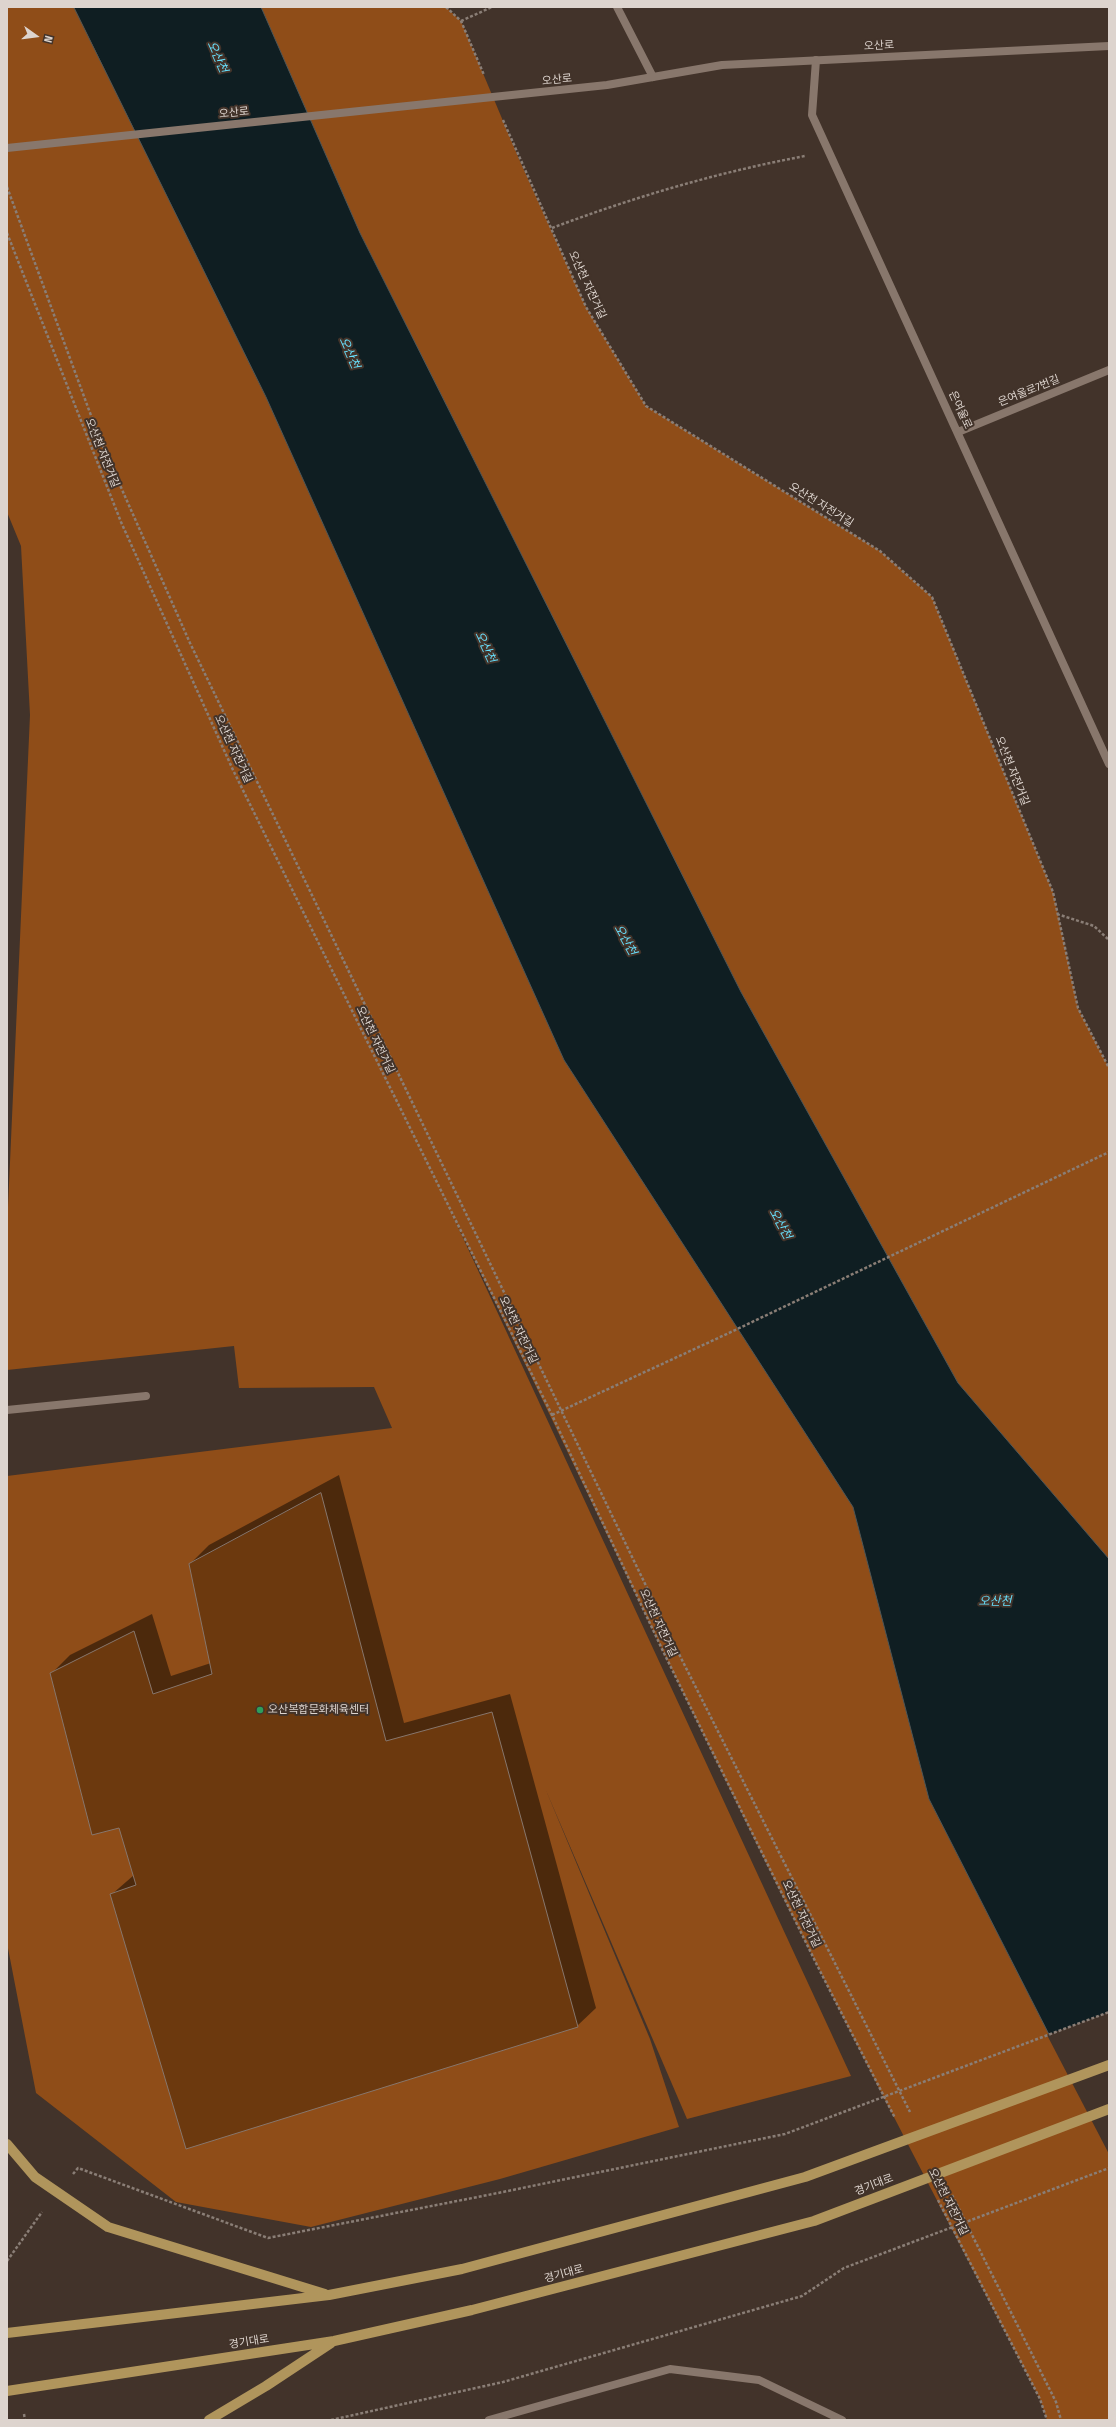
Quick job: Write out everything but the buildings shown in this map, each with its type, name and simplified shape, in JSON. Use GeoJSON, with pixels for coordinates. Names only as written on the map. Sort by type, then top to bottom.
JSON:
{"type":"FeatureCollection","features":[{"type":"Feature","properties":{"kind":"main road"},"geometry":{"type":"LineString","coordinates":[[7,2334],[329,2295],[462,2269],[805,2177],[1109,2065]]}},
{"type":"Feature","properties":{"kind":"main road","name":"경기대로"},"geometry":{"type":"LineString","coordinates":[[7,2391],[334,2341],[472,2310],[814,2221],[1109,2109]]}},
{"type":"Feature","properties":{"kind":"main road"},"geometry":{"type":"LineString","coordinates":[[7,2144],[35,2177],[108,2227],[329,2295]]}},
{"type":"Feature","properties":{"kind":"main road"},"geometry":{"type":"LineString","coordinates":[[210,2420],[266,2386],[334,2341]]}},
{"type":"Feature","properties":{"kind":"street"},"geometry":{"type":"LineString","coordinates":[[617,7],[653,77]]}},
{"type":"Feature","properties":{"kind":"street","name":"오산로"},"geometry":{"type":"LineString","coordinates":[[7,148],[607,86],[722,65],[1109,46]]}},
{"type":"Feature","properties":{"kind":"street","name":"은여울로"},"geometry":{"type":"LineString","coordinates":[[816,60],[812,115],[1109,764]]}},
{"type":"Feature","properties":{"kind":"street","name":"은여울로7번길"},"geometry":{"type":"LineString","coordinates":[[958,432],[1109,370]]}},
{"type":"Feature","properties":{"kind":"street"},"geometry":{"type":"LineString","coordinates":[[7,1410],[146,1396]]}},
{"type":"Feature","properties":{"kind":"street"},"geometry":{"type":"LineString","coordinates":[[489,2420],[670,2369],[759,2380],[842,2420]]}},
{"type":"Feature","properties":{"kind":"path"},"geometry":{"type":"LineString","coordinates":[[446,7],[461,21],[487,82]]}},
{"type":"Feature","properties":{"kind":"path"},"geometry":{"type":"LineString","coordinates":[[461,21],[492,7]]}},
{"type":"Feature","properties":{"kind":"path","name":"오산천 자전거길"},"geometry":{"type":"LineString","coordinates":[[501,117],[552,228],[586,307],[646,406],[880,551],[932,597],[1053,892],[1078,1008],[1109,1068]]}},
{"type":"Feature","properties":{"kind":"path"},"geometry":{"type":"LineString","coordinates":[[552,228],[610,206],[754,166],[829,152]]}},
{"type":"Feature","properties":{"kind":"path"},"geometry":{"type":"LineString","coordinates":[[7,187],[100,440],[190,643],[679,1654],[914,2119]]}},
{"type":"Feature","properties":{"kind":"path","name":"오산천 자전거길"},"geometry":{"type":"LineString","coordinates":[[7,234],[121,522],[233,770],[552,1415],[662,1649],[814,1960],[898,2123]]}},
{"type":"Feature","properties":{"kind":"path"},"geometry":{"type":"LineString","coordinates":[[1057,914],[1094,926],[1109,940]]}},
{"type":"Feature","properties":{"kind":"path"},"geometry":{"type":"LineString","coordinates":[[552,1415],[729,1333],[940,1231],[1109,1152]]}},
{"type":"Feature","properties":{"kind":"path"},"geometry":{"type":"LineString","coordinates":[[7,2261],[57,2192],[78,2168],[268,2238],[498,2193],[785,2134],[1109,2012]]}},
{"type":"Feature","properties":{"kind":"path"},"geometry":{"type":"LineString","coordinates":[[331,2420],[503,2382],[802,2296],[844,2268],[1109,2168]]}},
{"type":"Feature","properties":{"kind":"path"},"geometry":{"type":"LineString","coordinates":[[949,2189],[1056,2402],[1061,2420]]}},
{"type":"Feature","properties":{"kind":"path","name":"오산천 자전거길"},"geometry":{"type":"LineString","coordinates":[[934,2194],[1040,2399],[1046,2420]]}},
{"type":"Feature","properties":{"kind":"shaded area"},"geometry":{"type":"Polygon","coordinates":[[[7,7],[446,7],[461,21],[519,159],[586,307],[646,406],[880,551],[932,597],[1053,892],[1078,1008],[1109,1068],[1109,2420],[1047,2420],[1040,2399],[771,1873],[451,1212],[851,2076],[687,2119],[545,1788],[650,2039],[679,2127],[500,2179],[311,2227],[176,2202],[36,2093],[7,1943],[7,1476],[392,1428],[374,1387],[239,1388],[234,1346],[7,1370],[7,1229],[30,715],[21,546],[7,512],[7,7]]]}},
{"type":"Feature","properties":{"kind":"water","name":"오산천"},"geometry":{"type":"Polygon","coordinates":[[[74,7],[261,7],[360,233],[741,992],[958,1383],[1109,1559],[1109,2152],[929,1799],[853,1507],[564,1060],[266,397],[74,7]]]}},
{"type":"Feature","properties":{"kind":"pier"},"geometry":{"type":"Polygon","coordinates":[[[1109,2012],[1109,2154],[1047,2035],[1109,2012]]]}},
{"type":"Feature","properties":{"kind":"place","name":"오산복합문화체육센터"},"geometry":{"type":"Point","coordinates":[260,1710]}}]}
